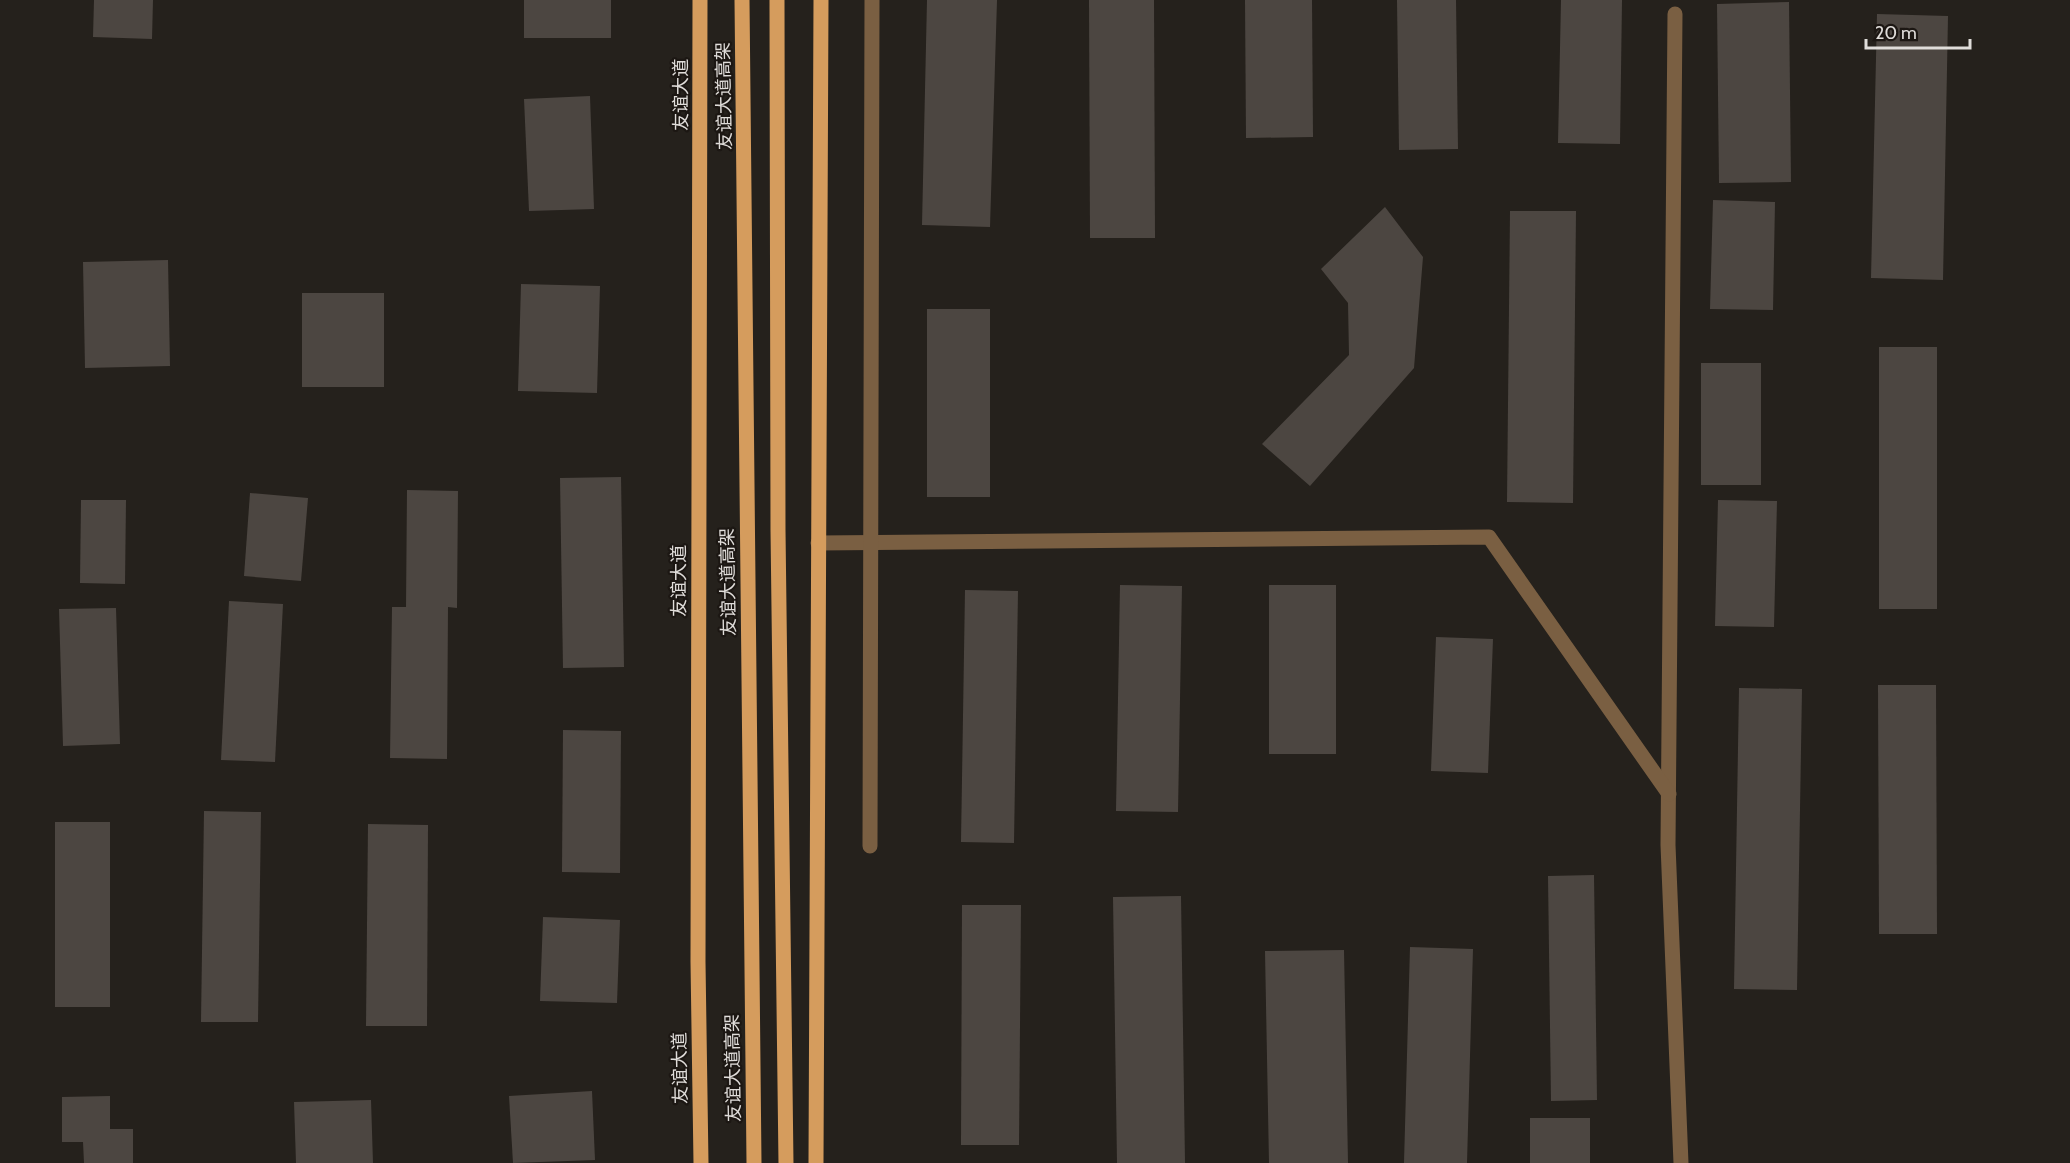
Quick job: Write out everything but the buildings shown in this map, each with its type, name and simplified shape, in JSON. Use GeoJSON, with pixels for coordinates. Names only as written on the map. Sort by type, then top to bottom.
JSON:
{"type":"FeatureCollection","features":[{"type":"Feature","properties":{"kind":"main road","name":"友谊大道"},"geometry":{"type":"LineString","coordinates":[[700,0],[698,962],[701,1163]]}},
{"type":"Feature","properties":{"kind":"main road","name":"友谊大道高架"},"geometry":{"type":"LineString","coordinates":[[742,0],[754,1163]]}},
{"type":"Feature","properties":{"kind":"main road"},"geometry":{"type":"LineString","coordinates":[[777,0],[778,518],[786,1163]]}},
{"type":"Feature","properties":{"kind":"main road"},"geometry":{"type":"LineString","coordinates":[[816,1163],[821,0]]}},
{"type":"Feature","properties":{"kind":"lane"},"geometry":{"type":"LineString","coordinates":[[870,846],[872,0]]}},
{"type":"Feature","properties":{"kind":"lane"},"geometry":{"type":"LineString","coordinates":[[1675,14],[1668,846],[1681,1163]]}},
{"type":"Feature","properties":{"kind":"lane"},"geometry":{"type":"LineString","coordinates":[[818,543],[1489,537],[1669,794]]}}]}
